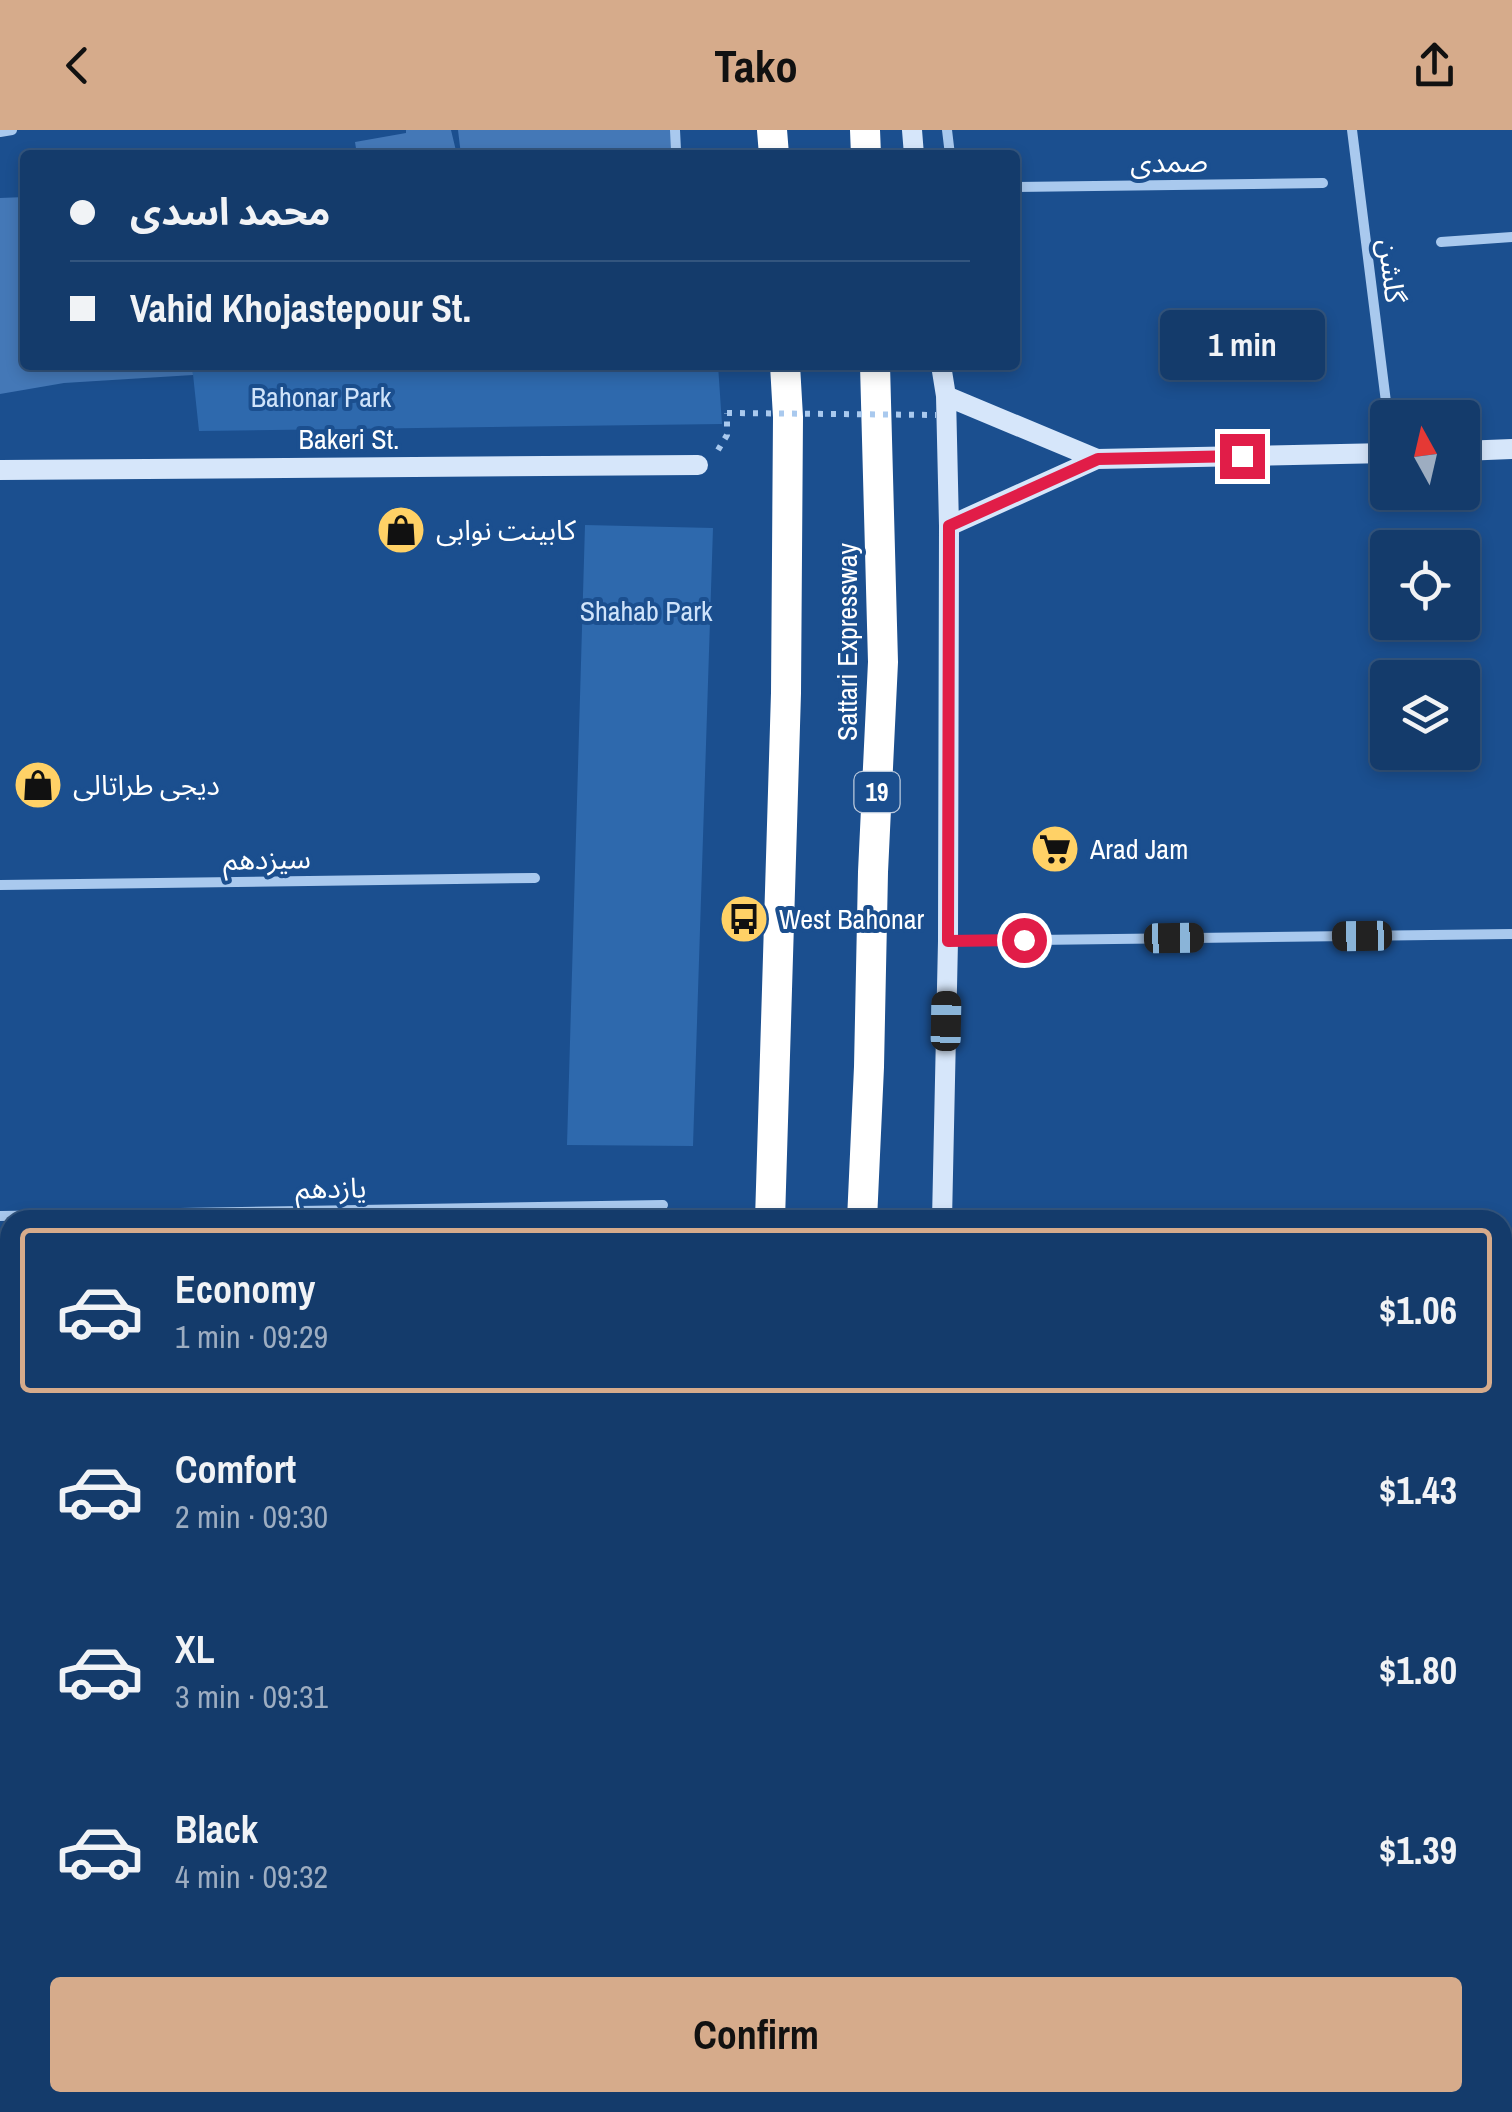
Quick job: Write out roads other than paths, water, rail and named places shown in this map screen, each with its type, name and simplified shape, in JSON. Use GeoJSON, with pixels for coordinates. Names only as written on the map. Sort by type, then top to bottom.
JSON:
{"type":"FeatureCollection","features":[{"type":"Feature","properties":{"kind":"highway"},"geometry":{"type":"LineString","coordinates":[[770,1210],[786,693],[785,370]]}},
{"type":"Feature","properties":{"kind":"highway","name":"Sattari Expressway"},"geometry":{"type":"LineString","coordinates":[[862,1210],[884,662],[875,370]]}},
{"type":"Feature","properties":{"kind":"street"},"geometry":{"type":"LineString","coordinates":[[0,132],[12,130]]}},
{"type":"Feature","properties":{"kind":"street"},"geometry":{"type":"LineString","coordinates":[[676,130],[676,150]]}},
{"type":"Feature","properties":{"kind":"street","name":"گلشن"},"geometry":{"type":"LineString","coordinates":[[1352,130],[1386,400]]}},
{"type":"Feature","properties":{"kind":"street","name":"صمدی"},"geometry":{"type":"LineString","coordinates":[[1020,187],[1323,182]]}},
{"type":"Feature","properties":{"kind":"street"},"geometry":{"type":"LineString","coordinates":[[1441,242],[1512,236]]}},
{"type":"Feature","properties":{"kind":"street"},"geometry":{"type":"LineString","coordinates":[[941,370],[949,526],[948,941],[942,1210]]}},
{"type":"Feature","properties":{"kind":"street"},"geometry":{"type":"LineString","coordinates":[[941,406],[1098,459],[1370,452]]}},
{"type":"Feature","properties":{"kind":"street"},"geometry":{"type":"LineString","coordinates":[[1480,451],[1512,450]]}},
{"type":"Feature","properties":{"kind":"street"},"geometry":{"type":"LineString","coordinates":[[949,526],[1098,459]]}},
{"type":"Feature","properties":{"kind":"street","name":"Bakeri St."},"geometry":{"type":"LineString","coordinates":[[0,470],[698,465]]}},
{"type":"Feature","properties":{"kind":"street","name":"سیزدهم"},"geometry":{"type":"LineString","coordinates":[[0,885],[535,878]]}},
{"type":"Feature","properties":{"kind":"street"},"geometry":{"type":"LineString","coordinates":[[948,941],[1512,934]]}},
{"type":"Feature","properties":{"kind":"street","name":"یازدهم"},"geometry":{"type":"LineString","coordinates":[[362,1210],[663,1205]]}},
{"type":"Feature","properties":{"kind":"place","name":"کابینت نوابی"},"geometry":{"type":"Point","coordinates":[401,530]}},
{"type":"Feature","properties":{"kind":"place","name":"دیجی طراتالی"},"geometry":{"type":"Point","coordinates":[38,785]}},
{"type":"Feature","properties":{"kind":"place","name":"Arad Jam"},"geometry":{"type":"Point","coordinates":[1055,849]}},
{"type":"Feature","properties":{"kind":"place","name":"West Bahonar"},"geometry":{"type":"Point","coordinates":[744,919]}},
{"type":"Feature","properties":{"kind":"park label","name":"Bahonar Park"},"geometry":{"type":"Point","coordinates":[321,397]}},
{"type":"Feature","properties":{"kind":"park label","name":"Shahab Park"},"geometry":{"type":"Point","coordinates":[646,611]}}]}
